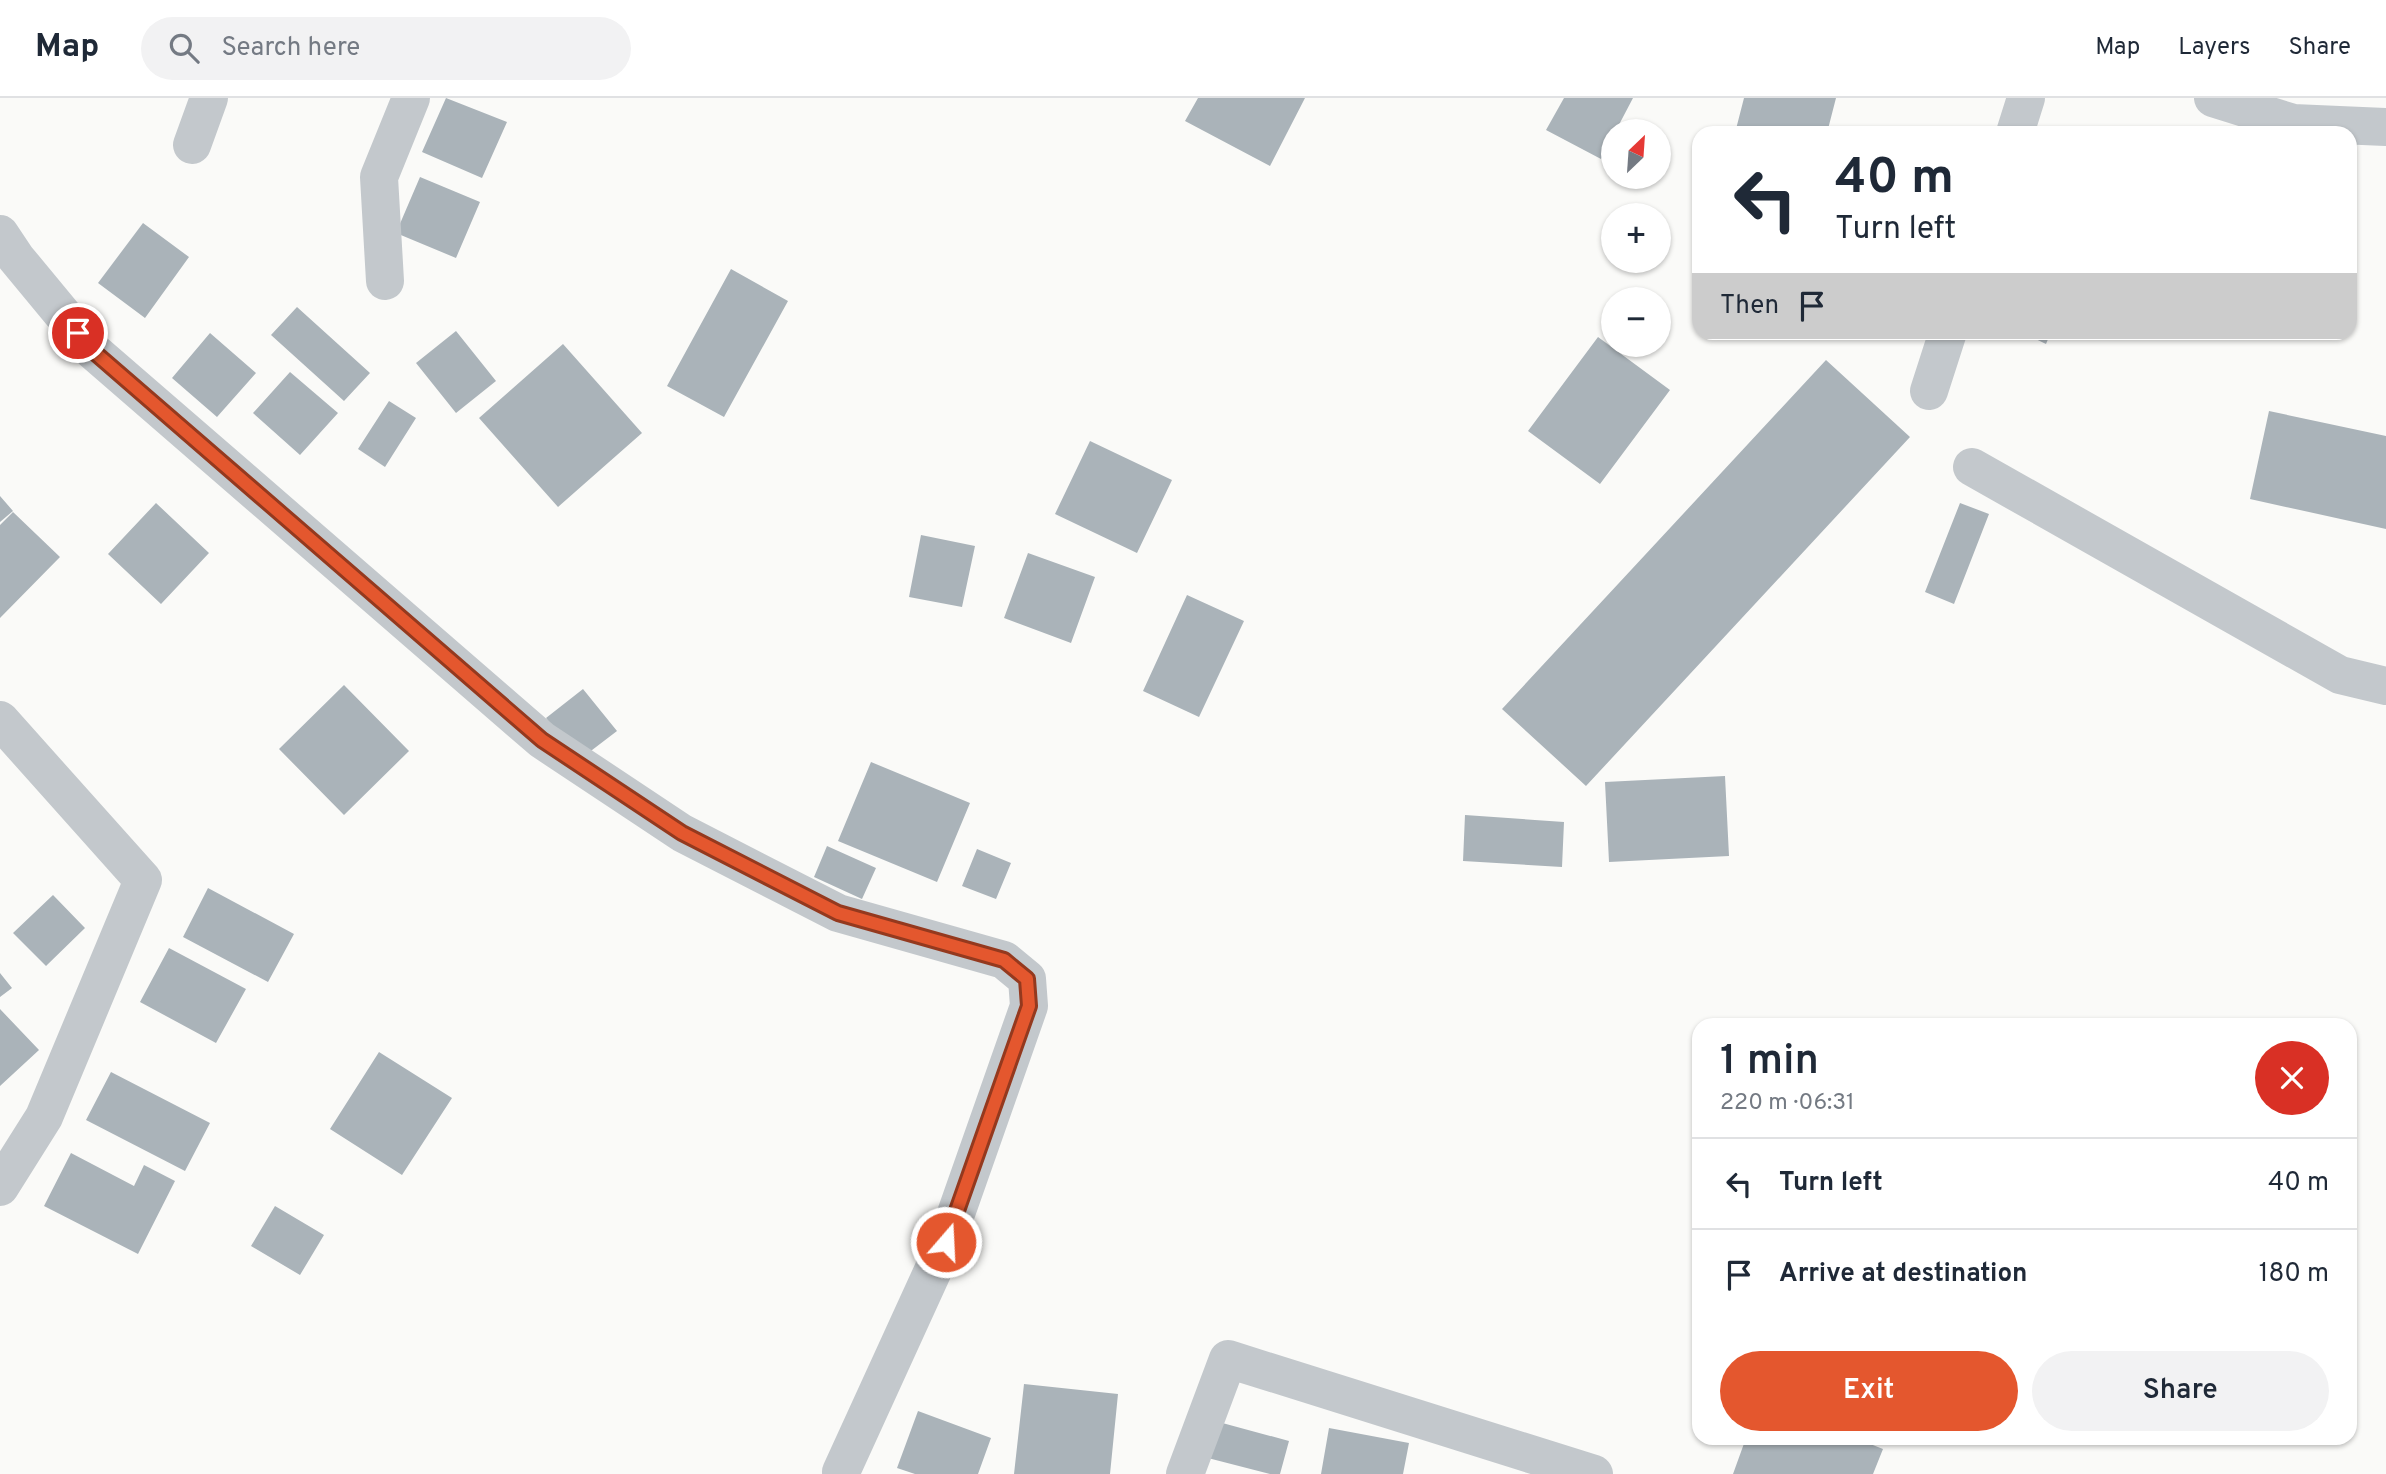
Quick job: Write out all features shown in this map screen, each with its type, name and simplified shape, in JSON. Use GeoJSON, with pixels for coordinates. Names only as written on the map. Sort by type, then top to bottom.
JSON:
{"type":"FeatureCollection","features":[{"type":"Feature","properties":{"kind":"street"},"geometry":{"type":"LineString","coordinates":[[192,145],[209,98]]}},
{"type":"Feature","properties":{"kind":"street"},"geometry":{"type":"LineString","coordinates":[[384,281],[379,177],[411,98]]}},
{"type":"Feature","properties":{"kind":"street"},"geometry":{"type":"LineString","coordinates":[[2017,126],[2026,98]]}},
{"type":"Feature","properties":{"kind":"street"},"geometry":{"type":"LineString","coordinates":[[2213,98],[2293,123],[2386,127]]}},
{"type":"Feature","properties":{"kind":"street"},"geometry":{"type":"LineString","coordinates":[[0,234],[16,258],[93,351],[542,740],[682,833],[838,913],[1004,960],[1027,979],[1029,1006],[946,1242],[841,1472]]}},
{"type":"Feature","properties":{"kind":"street"},"geometry":{"type":"LineString","coordinates":[[1929,391],[1945,340]]}},
{"type":"Feature","properties":{"kind":"street"},"geometry":{"type":"LineString","coordinates":[[1972,467],[2340,675],[2386,686]]}},
{"type":"Feature","properties":{"kind":"street"},"geometry":{"type":"LineString","coordinates":[[0,720],[143,880],[44,1117],[0,1187]]}},
{"type":"Feature","properties":{"kind":"street"},"geometry":{"type":"LineString","coordinates":[[1185,1474],[1228,1359],[1594,1474]]}},
{"type":"Feature","properties":{"kind":"building"},"geometry":{"type":"Polygon","coordinates":[[[446,98],[507,122],[482,178],[422,152],[446,98]]]}},
{"type":"Feature","properties":{"kind":"building"},"geometry":{"type":"Polygon","coordinates":[[[1198,98],[1305,98],[1270,166],[1185,121],[1198,98]]]}},
{"type":"Feature","properties":{"kind":"building"},"geometry":{"type":"Polygon","coordinates":[[[1564,98],[1633,98],[1622,119],[1601,119],[1601,159],[1546,130],[1564,98]]]}},
{"type":"Feature","properties":{"kind":"building"},"geometry":{"type":"Polygon","coordinates":[[[1744,98],[1836,98],[1829,126],[1737,126],[1744,98]]]}},
{"type":"Feature","properties":{"kind":"building"},"geometry":{"type":"Polygon","coordinates":[[[420,177],[480,202],[456,258],[396,233],[420,177]]]}},
{"type":"Feature","properties":{"kind":"building"},"geometry":{"type":"Polygon","coordinates":[[[143,223],[189,257],[145,318],[98,283],[143,223]]]}},
{"type":"Feature","properties":{"kind":"building"},"geometry":{"type":"Polygon","coordinates":[[[731,269],[788,301],[724,417],[667,386],[731,269]]]}},
{"type":"Feature","properties":{"kind":"building"},"geometry":{"type":"Polygon","coordinates":[[[297,307],[370,373],[344,401],[271,335],[297,307]]]}},
{"type":"Feature","properties":{"kind":"building"},"geometry":{"type":"Polygon","coordinates":[[[456,331],[496,381],[456,413],[416,363],[456,331]]]}},
{"type":"Feature","properties":{"kind":"building"},"geometry":{"type":"Polygon","coordinates":[[[210,333],[256,373],[217,417],[172,378],[210,333]]]}},
{"type":"Feature","properties":{"kind":"building"},"geometry":{"type":"Polygon","coordinates":[[[1598,337],[1601,339],[1601,357],[1625,357],[1670,390],[1600,484],[1528,431],[1598,337]]]}},
{"type":"Feature","properties":{"kind":"building"},"geometry":{"type":"Polygon","coordinates":[[[563,344],[642,433],[558,507],[479,418],[563,344]]]}},
{"type":"Feature","properties":{"kind":"building"},"geometry":{"type":"Polygon","coordinates":[[[1826,360],[1910,437],[1586,786],[1502,709],[1826,360]]]}},
{"type":"Feature","properties":{"kind":"building"},"geometry":{"type":"Polygon","coordinates":[[[290,372],[338,413],[300,455],[253,413],[290,372]]]}},
{"type":"Feature","properties":{"kind":"building"},"geometry":{"type":"Polygon","coordinates":[[[389,401],[416,418],[385,467],[358,449],[389,401]]]}},
{"type":"Feature","properties":{"kind":"building"},"geometry":{"type":"Polygon","coordinates":[[[2269,411],[2386,436],[2386,529],[2250,499],[2269,411]]]}},
{"type":"Feature","properties":{"kind":"building"},"geometry":{"type":"Polygon","coordinates":[[[1090,441],[1172,480],[1137,553],[1055,514],[1090,441]]]}},
{"type":"Feature","properties":{"kind":"building"},"geometry":{"type":"Polygon","coordinates":[[[0,496],[13,511],[0,522],[0,496]]]}},
{"type":"Feature","properties":{"kind":"building"},"geometry":{"type":"Polygon","coordinates":[[[156,503],[209,553],[161,604],[108,554],[156,503]]]}},
{"type":"Feature","properties":{"kind":"building"},"geometry":{"type":"Polygon","coordinates":[[[1960,503],[1989,514],[1954,604],[1925,592],[1960,503]]]}},
{"type":"Feature","properties":{"kind":"building"},"geometry":{"type":"Polygon","coordinates":[[[13,512],[60,557],[0,618],[0,525],[13,512]]]}},
{"type":"Feature","properties":{"kind":"building"},"geometry":{"type":"Polygon","coordinates":[[[921,535],[975,546],[962,607],[909,597],[921,535]]]}},
{"type":"Feature","properties":{"kind":"building"},"geometry":{"type":"Polygon","coordinates":[[[1028,553],[1095,577],[1071,643],[1004,618],[1028,553]]]}},
{"type":"Feature","properties":{"kind":"building"},"geometry":{"type":"Polygon","coordinates":[[[1187,595],[1244,621],[1199,717],[1143,691],[1187,595]]]}},
{"type":"Feature","properties":{"kind":"building"},"geometry":{"type":"Polygon","coordinates":[[[344,685],[409,751],[344,815],[279,749],[344,685]]]}},
{"type":"Feature","properties":{"kind":"building"},"geometry":{"type":"Polygon","coordinates":[[[583,689],[617,731],[579,760],[546,718],[583,689]]]}},
{"type":"Feature","properties":{"kind":"building"},"geometry":{"type":"Polygon","coordinates":[[[871,762],[970,803],[937,882],[838,841],[871,762]]]}},
{"type":"Feature","properties":{"kind":"building"},"geometry":{"type":"Polygon","coordinates":[[[1725,776],[1729,856],[1609,862],[1605,782],[1725,776]]]}},
{"type":"Feature","properties":{"kind":"building"},"geometry":{"type":"Polygon","coordinates":[[[1465,815],[1564,822],[1562,867],[1463,861],[1465,815]]]}},
{"type":"Feature","properties":{"kind":"building"},"geometry":{"type":"Polygon","coordinates":[[[827,846],[876,868],[862,899],[814,877],[827,846]]]}},
{"type":"Feature","properties":{"kind":"building"},"geometry":{"type":"Polygon","coordinates":[[[977,849],[1011,863],[996,899],[962,886],[977,849]]]}},
{"type":"Feature","properties":{"kind":"building"},"geometry":{"type":"Polygon","coordinates":[[[208,888],[294,934],[268,982],[183,937],[208,888]]]}},
{"type":"Feature","properties":{"kind":"building"},"geometry":{"type":"Polygon","coordinates":[[[53,895],[85,928],[46,966],[13,933],[53,895]]]}},
{"type":"Feature","properties":{"kind":"building"},"geometry":{"type":"Polygon","coordinates":[[[169,948],[246,989],[216,1043],[140,1002],[169,948]]]}},
{"type":"Feature","properties":{"kind":"building"},"geometry":{"type":"Polygon","coordinates":[[[0,973],[12,988],[0,997],[0,973]]]}},
{"type":"Feature","properties":{"kind":"building"},"geometry":{"type":"Polygon","coordinates":[[[0,1009],[39,1050],[0,1086],[0,1009]]]}},
{"type":"Feature","properties":{"kind":"building"},"geometry":{"type":"Polygon","coordinates":[[[379,1052],[452,1098],[402,1175],[330,1129],[379,1052]]]}},
{"type":"Feature","properties":{"kind":"building"},"geometry":{"type":"Polygon","coordinates":[[[111,1072],[210,1123],[185,1171],[86,1120],[111,1072]]]}},
{"type":"Feature","properties":{"kind":"building"},"geometry":{"type":"Polygon","coordinates":[[[71,1153],[134,1186],[144,1165],[175,1181],[138,1254],[44,1206],[71,1153]]]}},
{"type":"Feature","properties":{"kind":"building"},"geometry":{"type":"Polygon","coordinates":[[[275,1206],[324,1235],[300,1275],[251,1246],[275,1206]]]}},
{"type":"Feature","properties":{"kind":"building"},"geometry":{"type":"Polygon","coordinates":[[[1024,1384],[1118,1394],[1110,1474],[1014,1474],[1024,1384]]]}},
{"type":"Feature","properties":{"kind":"building"},"geometry":{"type":"Polygon","coordinates":[[[918,1411],[991,1438],[978,1474],[915,1474],[897,1468],[918,1411]]]}},
{"type":"Feature","properties":{"kind":"building"},"geometry":{"type":"Polygon","coordinates":[[[1215,1421],[1289,1441],[1280,1474],[1270,1474],[1204,1457],[1215,1421]]]}},
{"type":"Feature","properties":{"kind":"building"},"geometry":{"type":"Polygon","coordinates":[[[1329,1428],[1409,1443],[1403,1474],[1321,1474],[1329,1428]]]}},
{"type":"Feature","properties":{"kind":"building"},"geometry":{"type":"Polygon","coordinates":[[[1743,1445],[1873,1445],[1883,1449],[1873,1474],[1733,1474],[1743,1445]]]}},
{"type":"Feature","properties":{"kind":"route"},"geometry":{"type":"LineString","coordinates":[[78,333],[93,351],[542,740],[682,833],[838,913],[1004,960],[1027,979],[1029,1006],[946,1242]]}}]}
